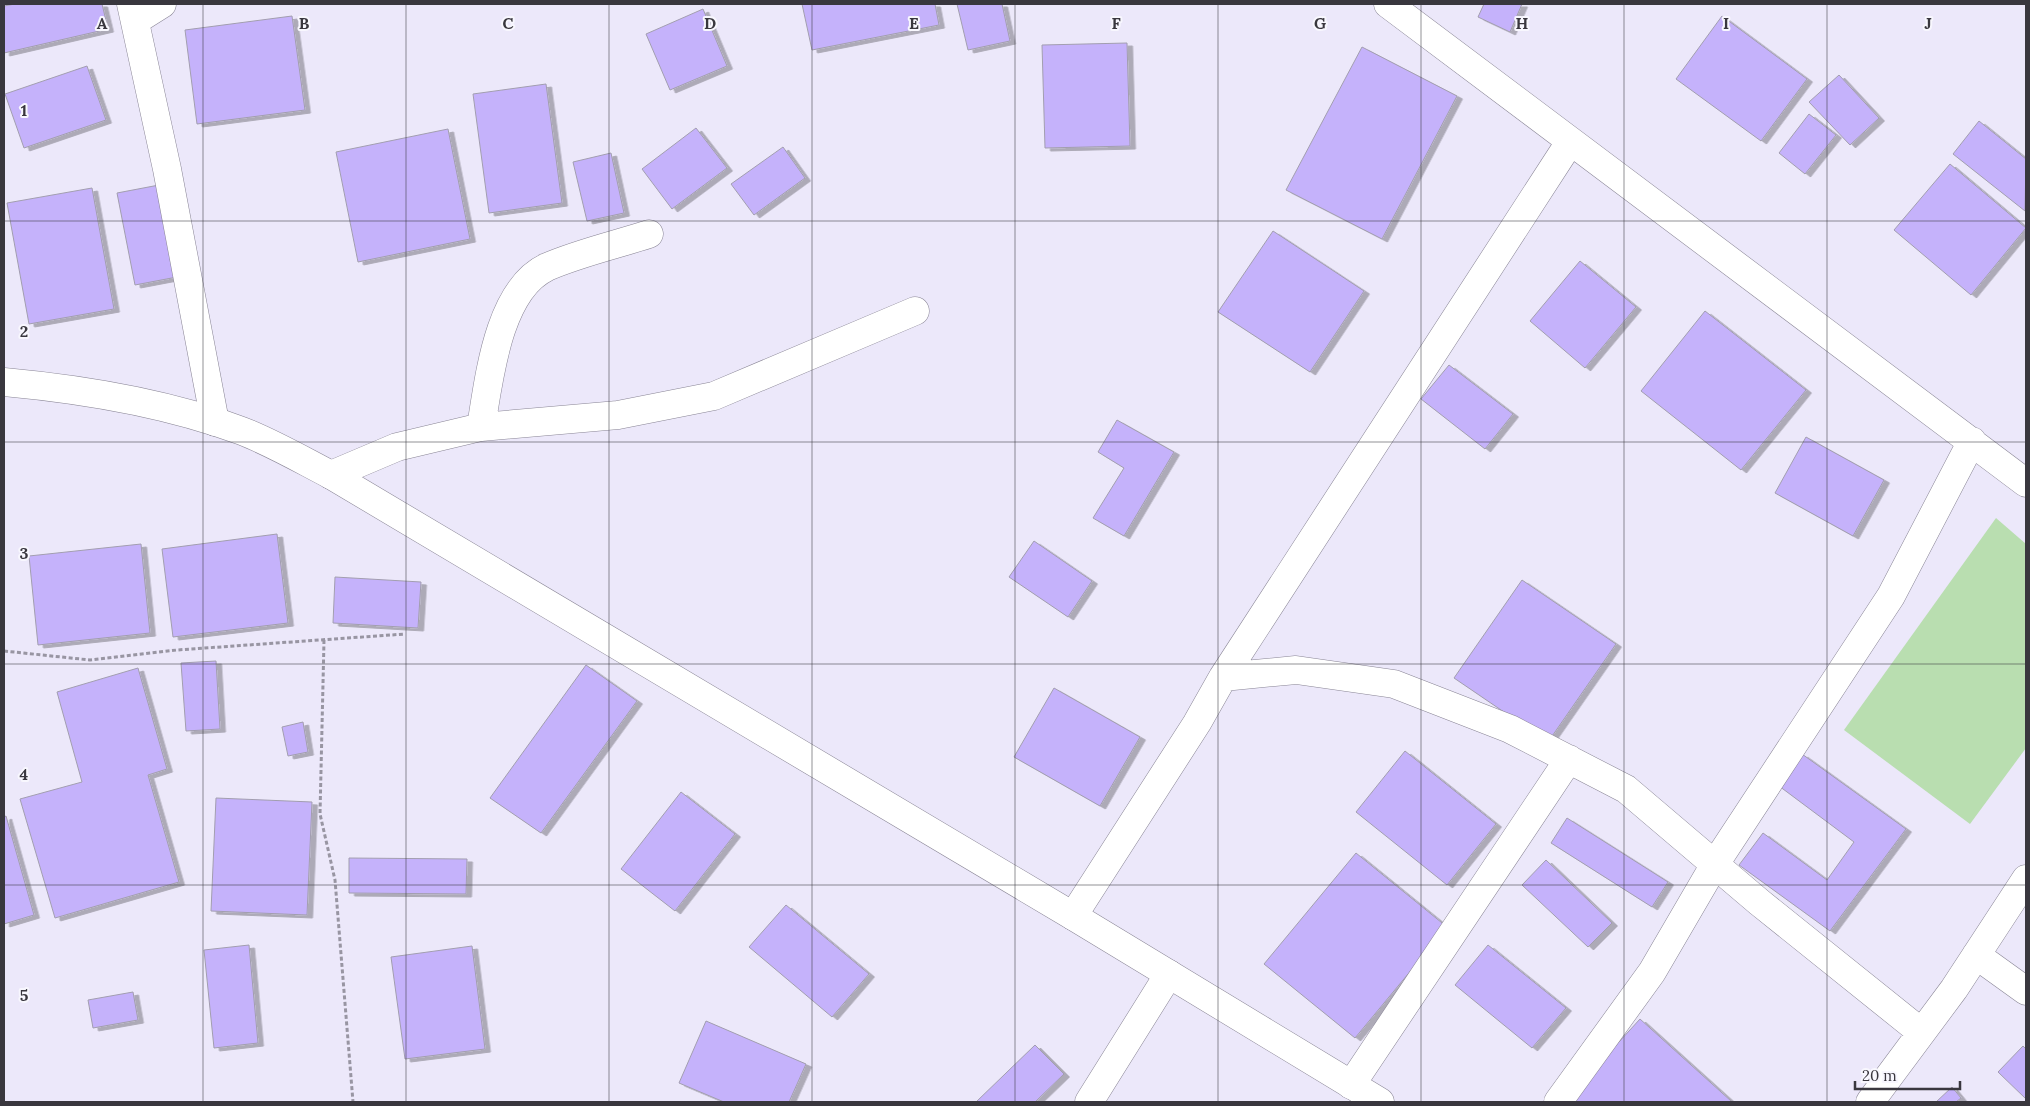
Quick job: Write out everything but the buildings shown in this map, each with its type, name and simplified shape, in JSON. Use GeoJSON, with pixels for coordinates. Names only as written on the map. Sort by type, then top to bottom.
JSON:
{"type":"FeatureCollection","features":[{"type":"Feature","properties":{"kind":"street"},"geometry":{"type":"LineString","coordinates":[[162,4],[133,12],[167,169],[214,422]]}},
{"type":"Feature","properties":{"kind":"street"},"geometry":{"type":"LineString","coordinates":[[1388,4],[2026,483]]}},
{"type":"Feature","properties":{"kind":"street"},"geometry":{"type":"LineString","coordinates":[[1073,916],[1197,724],[1223,677],[1570,142]]}},
{"type":"Feature","properties":{"kind":"street"},"geometry":{"type":"LineString","coordinates":[[481,427],[494,347],[520,287],[546,268],[649,234]]}},
{"type":"Feature","properties":{"kind":"street"},"geometry":{"type":"LineString","coordinates":[[331,475],[397,447],[481,427],[618,415],[714,396],[915,311]]}},
{"type":"Feature","properties":{"kind":"street"},"geometry":{"type":"LineString","coordinates":[[4,382],[137,402],[214,422],[243,432],[331,475],[1073,916],[1380,1102]]}},
{"type":"Feature","properties":{"kind":"street"},"geometry":{"type":"LineString","coordinates":[[1558,1102],[1652,972],[1715,864],[1891,596],[1972,441]]}},
{"type":"Feature","properties":{"kind":"street"},"geometry":{"type":"LineString","coordinates":[[1223,677],[1296,670],[1394,684],[1510,729],[1626,789],[1921,1032]]}},
{"type":"Feature","properties":{"kind":"street"},"geometry":{"type":"LineString","coordinates":[[1351,1085],[1569,760]]}},
{"type":"Feature","properties":{"kind":"street"},"geometry":{"type":"LineString","coordinates":[[1870,1102],[1976,955],[2026,879]]}},
{"type":"Feature","properties":{"kind":"street"},"geometry":{"type":"LineString","coordinates":[[1976,955],[2026,991]]}},
{"type":"Feature","properties":{"kind":"street"},"geometry":{"type":"LineString","coordinates":[[1089,1102],[1169,974]]}},
{"type":"Feature","properties":{"kind":"path"},"geometry":{"type":"LineString","coordinates":[[4,651],[90,660],[177,650],[405,634]]}},
{"type":"Feature","properties":{"kind":"path"},"geometry":{"type":"LineString","coordinates":[[324,640],[320,814],[335,880],[353,1102]]}},
{"type":"Feature","properties":{"kind":"green space"},"geometry":{"type":"Polygon","coordinates":[[[1996,518],[2026,544],[2026,748],[1970,824],[1844,730],[1996,518]]]}}]}
